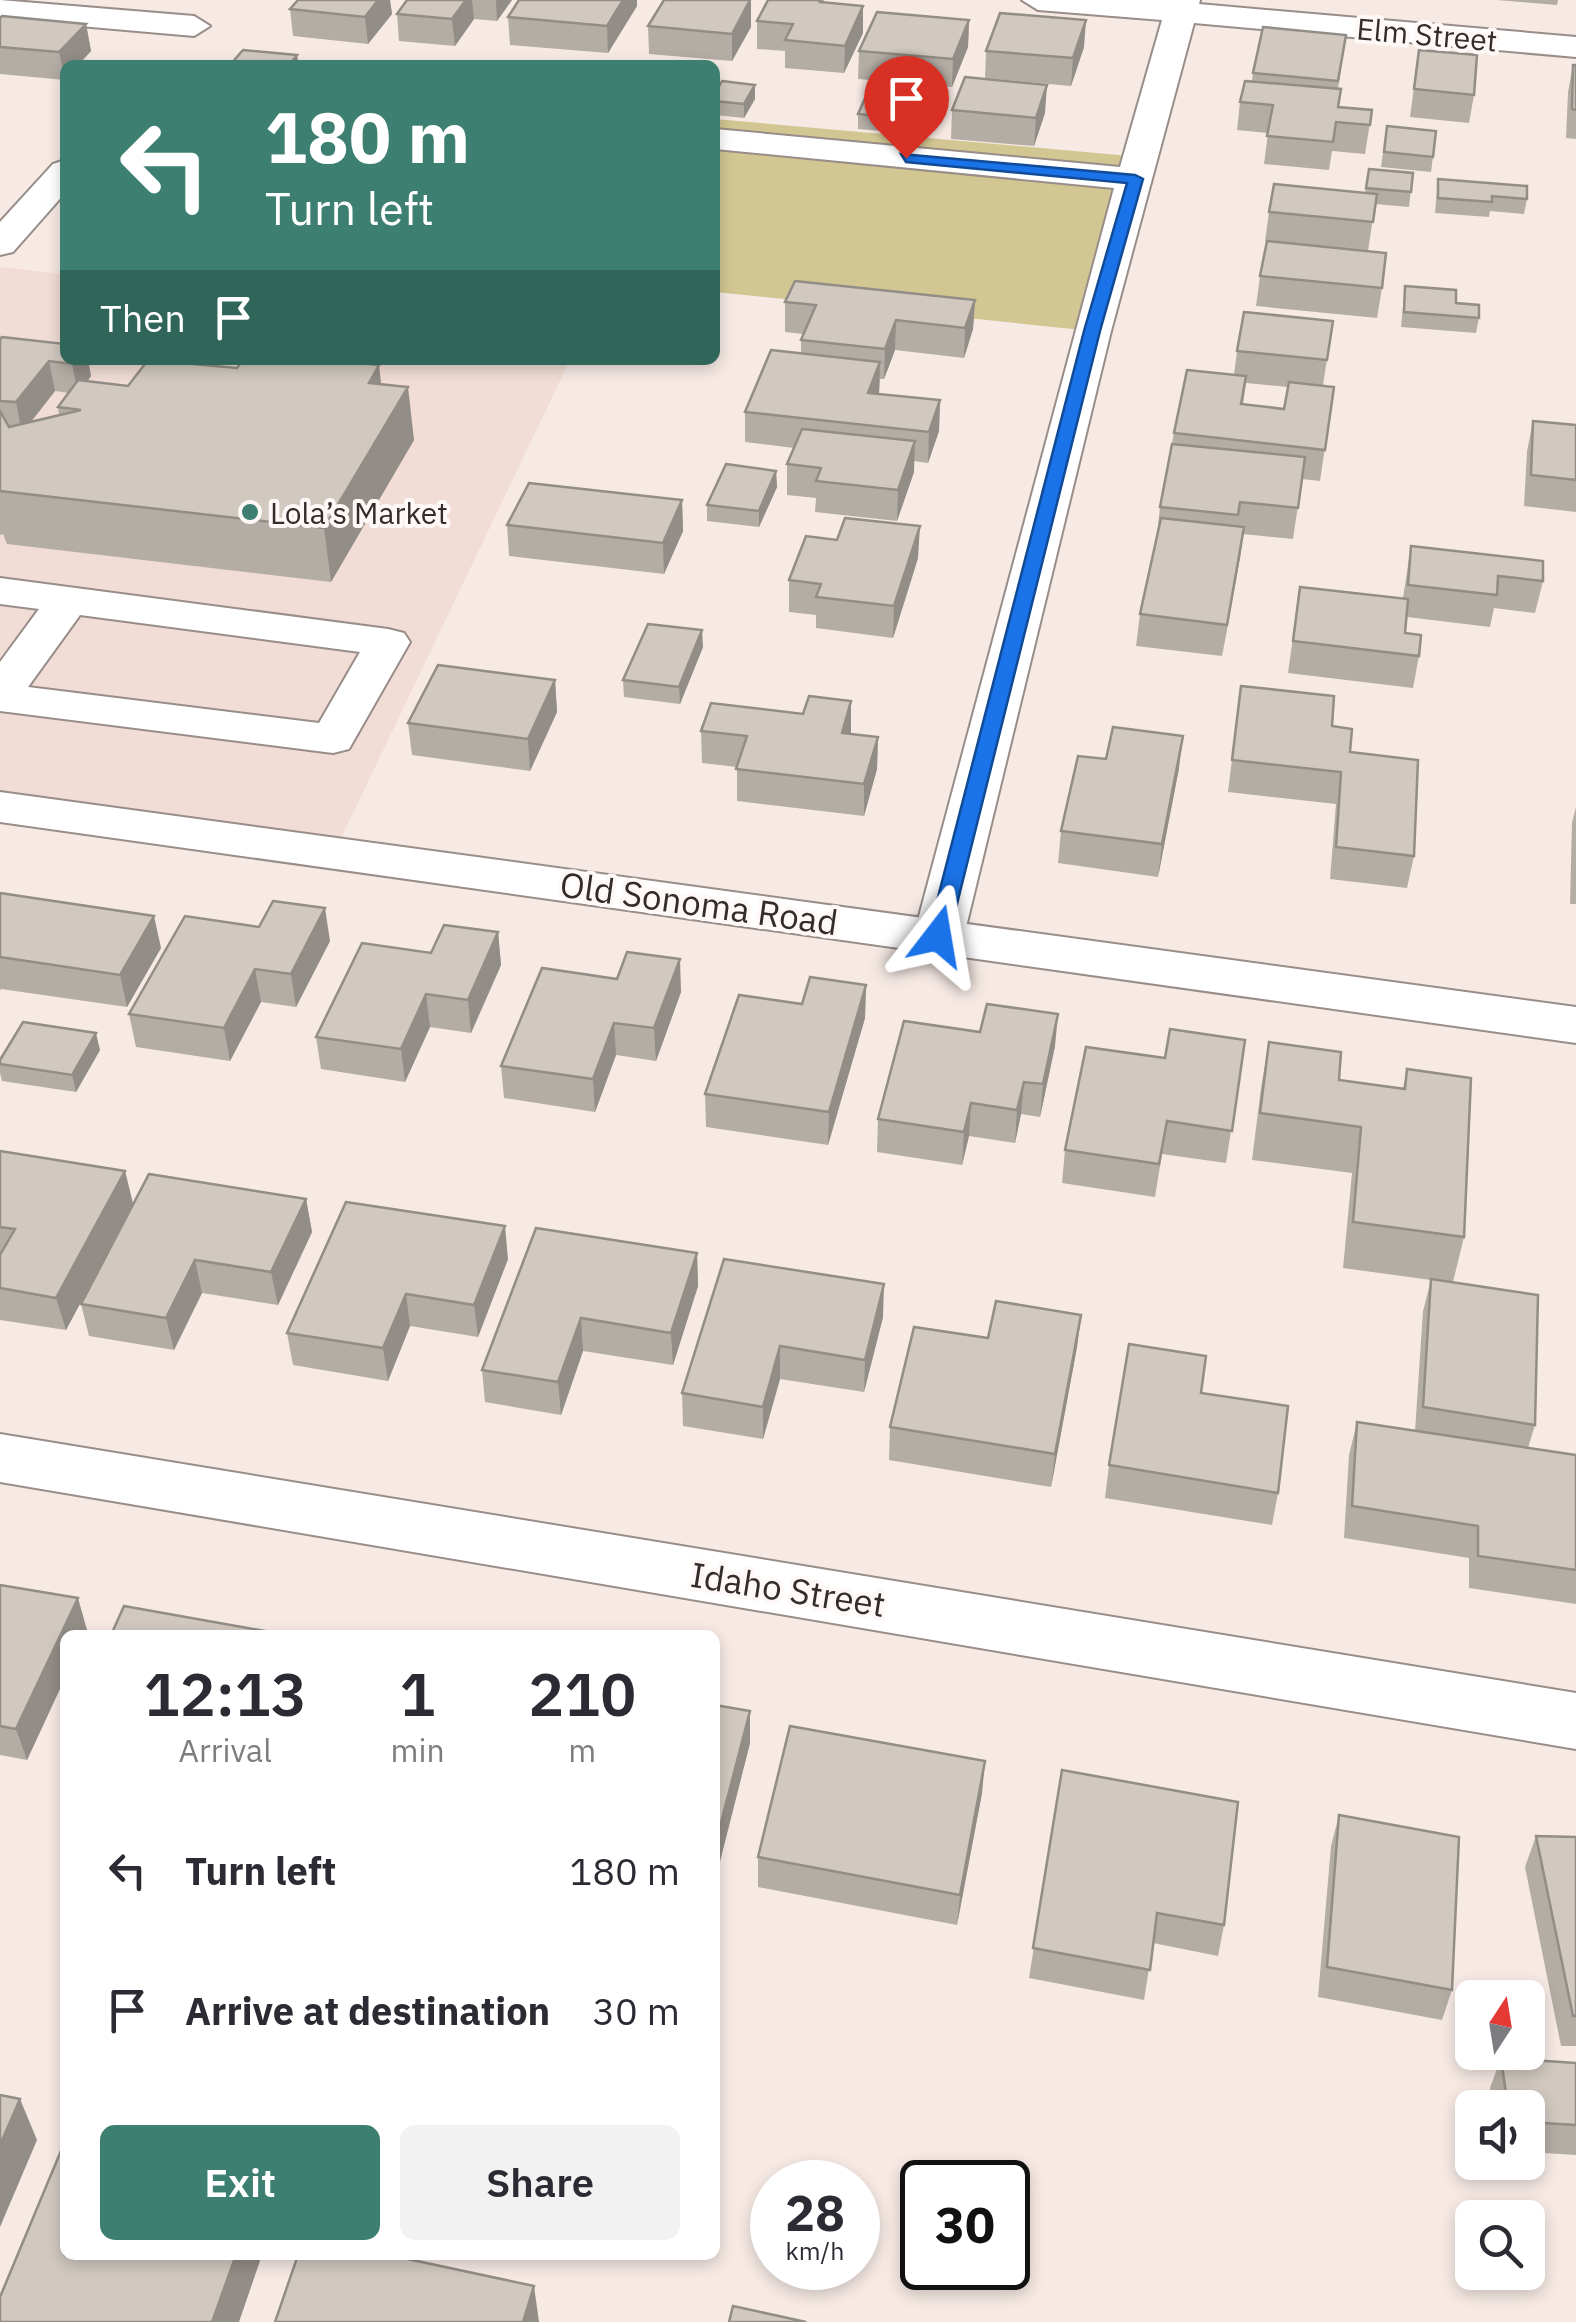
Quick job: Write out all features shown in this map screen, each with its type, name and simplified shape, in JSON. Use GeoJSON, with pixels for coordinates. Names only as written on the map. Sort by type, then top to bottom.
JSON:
{"type":"FeatureCollection","features":[{"type":"Feature","properties":{"kind":"street"},"geometry":{"type":"LineString","coordinates":[[170,52],[217,0]]}},
{"type":"Feature","properties":{"kind":"street","name":"Elm Street"},"geometry":{"type":"LineString","coordinates":[[1038,0],[1183,6],[1576,47]]}},
{"type":"Feature","properties":{"kind":"street"},"geometry":{"type":"LineString","coordinates":[[938,936],[1092,331],[1183,6]]}},
{"type":"Feature","properties":{"kind":"street"},"geometry":{"type":"LineString","coordinates":[[0,9],[194,26]]}},
{"type":"Feature","properties":{"kind":"street"},"geometry":{"type":"LineString","coordinates":[[720,140],[1135,179]]}},
{"type":"Feature","properties":{"kind":"street"},"geometry":{"type":"LineString","coordinates":[[0,244],[60,177]]}},
{"type":"Feature","properties":{"kind":"street"},"geometry":{"type":"LineString","coordinates":[[0,591],[388,642],[333,739],[0,695],[68,600]]}},
{"type":"Feature","properties":{"kind":"street","name":"Old Sonoma Road"},"geometry":{"type":"LineString","coordinates":[[0,807],[1576,1025]]}},
{"type":"Feature","properties":{"kind":"street","name":"Idaho Street"},"geometry":{"type":"LineString","coordinates":[[0,1458],[1576,1721]]}},
{"type":"Feature","properties":{"kind":"shaded area"},"geometry":{"type":"Polygon","coordinates":[[[720,119],[1141,157],[1092,331],[720,293],[720,119]]]}},
{"type":"Feature","properties":{"kind":"shaded area"},"geometry":{"type":"Polygon","coordinates":[[[0,267],[60,273],[60,365],[568,365],[334,853],[0,807],[0,267]]]}},
{"type":"Feature","properties":{"kind":"building"},"geometry":{"type":"Polygon","coordinates":[[[298,0],[378,0],[365,17],[290,9],[298,0]]]}},
{"type":"Feature","properties":{"kind":"building"},"geometry":{"type":"Polygon","coordinates":[[[407,0],[466,0],[452,19],[397,14],[407,0]]]}},
{"type":"Feature","properties":{"kind":"building"},"geometry":{"type":"Polygon","coordinates":[[[519,0],[623,0],[607,26],[508,17],[519,0]]]}},
{"type":"Feature","properties":{"kind":"building"},"geometry":{"type":"Polygon","coordinates":[[[664,0],[750,0],[732,34],[648,26],[664,0]]]}},
{"type":"Feature","properties":{"kind":"building"},"geometry":{"type":"Polygon","coordinates":[[[768,0],[821,0],[863,6],[845,46],[785,40],[793,24],[757,21],[768,0]]]}},
{"type":"Feature","properties":{"kind":"building"},"geometry":{"type":"Polygon","coordinates":[[[877,12],[969,20],[953,59],[859,51],[877,12]]]}},
{"type":"Feature","properties":{"kind":"building"},"geometry":{"type":"Polygon","coordinates":[[[1000,13],[1086,20],[1073,58],[986,51],[1000,13]]]}},
{"type":"Feature","properties":{"kind":"building"},"geometry":{"type":"Polygon","coordinates":[[[2,16],[86,24],[59,52],[0,47],[2,16]]]}},
{"type":"Feature","properties":{"kind":"building"},"geometry":{"type":"Polygon","coordinates":[[[1263,27],[1346,35],[1338,81],[1253,73],[1263,27]]]}},
{"type":"Feature","properties":{"kind":"building"},"geometry":{"type":"Polygon","coordinates":[[[243,50],[297,55],[293,60],[234,60],[243,50]]]}},
{"type":"Feature","properties":{"kind":"building"},"geometry":{"type":"Polygon","coordinates":[[[1419,50],[1477,55],[1474,95],[1414,89],[1419,50]]]}},
{"type":"Feature","properties":{"kind":"building"},"geometry":{"type":"Polygon","coordinates":[[[1576,65],[1576,110],[1572,109],[1576,65]]]}},
{"type":"Feature","properties":{"kind":"building"},"geometry":{"type":"Polygon","coordinates":[[[965,77],[1047,85],[1036,118],[952,110],[965,77]]]}},
{"type":"Feature","properties":{"kind":"building"},"geometry":{"type":"Polygon","coordinates":[[[722,81],[755,85],[744,104],[720,102],[722,81]]]}},
{"type":"Feature","properties":{"kind":"building"},"geometry":{"type":"Polygon","coordinates":[[[1245,81],[1341,89],[1338,107],[1372,110],[1370,125],[1336,122],[1333,142],[1267,136],[1273,105],[1240,102],[1245,81]]]}},
{"type":"Feature","properties":{"kind":"building"},"geometry":{"type":"Polygon","coordinates":[[[871,85],[939,91],[927,121],[858,114],[871,85]]]}},
{"type":"Feature","properties":{"kind":"building"},"geometry":{"type":"Polygon","coordinates":[[[1387,126],[1436,131],[1433,157],[1384,152],[1387,126]]]}},
{"type":"Feature","properties":{"kind":"building"},"geometry":{"type":"Polygon","coordinates":[[[1369,169],[1413,173],[1411,192],[1366,188],[1369,169]]]}},
{"type":"Feature","properties":{"kind":"building"},"geometry":{"type":"Polygon","coordinates":[[[1438,179],[1527,186],[1527,199],[1492,196],[1492,202],[1438,198],[1438,179]]]}},
{"type":"Feature","properties":{"kind":"building"},"geometry":{"type":"Polygon","coordinates":[[[1274,184],[1377,194],[1373,222],[1269,212],[1274,184]]]}},
{"type":"Feature","properties":{"kind":"building"},"geometry":{"type":"Polygon","coordinates":[[[1267,241],[1386,253],[1382,288],[1260,276],[1267,241]]]}},
{"type":"Feature","properties":{"kind":"building"},"geometry":{"type":"Polygon","coordinates":[[[795,281],[975,300],[965,328],[896,320],[885,349],[801,340],[816,305],[785,302],[795,281]]]}},
{"type":"Feature","properties":{"kind":"building"},"geometry":{"type":"Polygon","coordinates":[[[1405,286],[1456,290],[1456,303],[1479,305],[1479,318],[1404,312],[1405,286]]]}},
{"type":"Feature","properties":{"kind":"building"},"geometry":{"type":"Polygon","coordinates":[[[1244,312],[1333,321],[1327,360],[1237,351],[1244,312]]]}},
{"type":"Feature","properties":{"kind":"building"},"geometry":{"type":"Polygon","coordinates":[[[0,339],[60,343],[60,362],[49,361],[16,402],[0,401],[0,339]]]}},
{"type":"Feature","properties":{"kind":"building"},"geometry":{"type":"Polygon","coordinates":[[[771,350],[880,362],[868,393],[940,400],[929,432],[745,412],[771,350]]]}},
{"type":"Feature","properties":{"kind":"building"},"geometry":{"type":"Polygon","coordinates":[[[144,365],[379,365],[369,383],[408,387],[324,528],[0,491],[0,411],[9,427],[81,410],[58,407],[78,380],[128,386],[144,365]]]}},
{"type":"Feature","properties":{"kind":"building"},"geometry":{"type":"Polygon","coordinates":[[[1187,370],[1246,376],[1241,404],[1284,409],[1289,382],[1334,387],[1325,450],[1174,433],[1187,370]]]}},
{"type":"Feature","properties":{"kind":"building"},"geometry":{"type":"Polygon","coordinates":[[[1533,421],[1576,425],[1576,480],[1531,475],[1533,421]]]}},
{"type":"Feature","properties":{"kind":"building"},"geometry":{"type":"Polygon","coordinates":[[[802,429],[915,441],[898,490],[816,481],[821,468],[787,464],[802,429]]]}},
{"type":"Feature","properties":{"kind":"building"},"geometry":{"type":"Polygon","coordinates":[[[1172,444],[1305,457],[1298,508],[1240,502],[1238,515],[1160,507],[1172,444]]]}},
{"type":"Feature","properties":{"kind":"building"},"geometry":{"type":"Polygon","coordinates":[[[726,464],[776,471],[759,511],[707,505],[726,464]]]}},
{"type":"Feature","properties":{"kind":"building"},"geometry":{"type":"Polygon","coordinates":[[[529,483],[682,500],[663,543],[507,525],[529,483]]]}},
{"type":"Feature","properties":{"kind":"building"},"geometry":{"type":"Polygon","coordinates":[[[845,518],[920,526],[894,606],[816,597],[821,584],[789,580],[806,536],[837,540],[845,518]]]}},
{"type":"Feature","properties":{"kind":"building"},"geometry":{"type":"Polygon","coordinates":[[[1161,518],[1244,527],[1227,625],[1140,614],[1161,518]]]}},
{"type":"Feature","properties":{"kind":"building"},"geometry":{"type":"Polygon","coordinates":[[[1411,546],[1543,561],[1543,581],[1498,576],[1497,595],[1408,585],[1411,546]]]}},
{"type":"Feature","properties":{"kind":"building"},"geometry":{"type":"Polygon","coordinates":[[[1300,587],[1408,599],[1405,633],[1421,635],[1419,656],[1293,641],[1300,587]]]}},
{"type":"Feature","properties":{"kind":"building"},"geometry":{"type":"Polygon","coordinates":[[[648,624],[702,630],[679,687],[623,680],[648,624]]]}},
{"type":"Feature","properties":{"kind":"building"},"geometry":{"type":"Polygon","coordinates":[[[438,665],[555,680],[528,739],[408,723],[438,665]]]}},
{"type":"Feature","properties":{"kind":"building"},"geometry":{"type":"Polygon","coordinates":[[[1241,686],[1334,696],[1332,726],[1352,729],[1350,752],[1418,760],[1414,856],[1336,847],[1341,772],[1232,760],[1241,686]]]}},
{"type":"Feature","properties":{"kind":"building"},"geometry":{"type":"Polygon","coordinates":[[[809,696],[851,701],[842,733],[878,737],[864,784],[736,769],[747,736],[701,731],[711,703],[803,714],[809,696]]]}},
{"type":"Feature","properties":{"kind":"building"},"geometry":{"type":"Polygon","coordinates":[[[1113,727],[1183,736],[1162,844],[1061,831],[1078,756],[1106,759],[1113,727]]]}},
{"type":"Feature","properties":{"kind":"building"},"geometry":{"type":"Polygon","coordinates":[[[0,893],[154,916],[120,975],[0,957],[0,893]]]}},
{"type":"Feature","properties":{"kind":"building"},"geometry":{"type":"Polygon","coordinates":[[[273,901],[325,908],[291,974],[255,969],[224,1028],[129,1014],[185,916],[259,927],[273,901]]]}},
{"type":"Feature","properties":{"kind":"building"},"geometry":{"type":"Polygon","coordinates":[[[444,925],[498,932],[468,1000],[426,994],[401,1049],[316,1037],[362,943],[431,953],[444,925]]]}},
{"type":"Feature","properties":{"kind":"building"},"geometry":{"type":"Polygon","coordinates":[[[627,952],[680,959],[654,1028],[614,1023],[593,1079],[501,1066],[542,968],[617,979],[627,952]]]}},
{"type":"Feature","properties":{"kind":"building"},"geometry":{"type":"Polygon","coordinates":[[[810,977],[866,985],[829,1112],[705,1094],[739,995],[802,1004],[810,977]]]}},
{"type":"Feature","properties":{"kind":"building"},"geometry":{"type":"Polygon","coordinates":[[[987,1004],[1058,1014],[1043,1084],[1024,1082],[1017,1110],[971,1103],[964,1132],[878,1119],[904,1021],[980,1032],[987,1004]]]}},
{"type":"Feature","properties":{"kind":"building"},"geometry":{"type":"Polygon","coordinates":[[[23,1022],[96,1033],[72,1075],[0,1064],[23,1022]]]}},
{"type":"Feature","properties":{"kind":"building"},"geometry":{"type":"Polygon","coordinates":[[[1170,1029],[1245,1040],[1232,1131],[1167,1121],[1159,1164],[1065,1150],[1086,1047],[1165,1058],[1170,1029]]]}},
{"type":"Feature","properties":{"kind":"building"},"geometry":{"type":"Polygon","coordinates":[[[1269,1042],[1341,1052],[1339,1080],[1405,1089],[1407,1069],[1471,1078],[1464,1237],[1353,1222],[1361,1127],[1260,1113],[1269,1042]]]}},
{"type":"Feature","properties":{"kind":"building"},"geometry":{"type":"Polygon","coordinates":[[[0,1151],[125,1171],[56,1298],[0,1288],[0,1255],[15,1229],[0,1227],[0,1151]]]}},
{"type":"Feature","properties":{"kind":"building"},"geometry":{"type":"Polygon","coordinates":[[[149,1174],[306,1199],[271,1272],[195,1260],[166,1318],[81,1304],[149,1174]]]}},
{"type":"Feature","properties":{"kind":"building"},"geometry":{"type":"Polygon","coordinates":[[[346,1202],[505,1226],[474,1305],[406,1294],[383,1348],[287,1333],[346,1202]]]}},
{"type":"Feature","properties":{"kind":"building"},"geometry":{"type":"Polygon","coordinates":[[[536,1228],[697,1253],[671,1333],[581,1318],[558,1382],[482,1370],[536,1228]]]}},
{"type":"Feature","properties":{"kind":"building"},"geometry":{"type":"Polygon","coordinates":[[[724,1259],[884,1284],[865,1360],[780,1346],[763,1407],[682,1393],[724,1259]]]}},
{"type":"Feature","properties":{"kind":"building"},"geometry":{"type":"Polygon","coordinates":[[[1431,1279],[1538,1295],[1535,1425],[1423,1407],[1431,1279]]]}},
{"type":"Feature","properties":{"kind":"building"},"geometry":{"type":"Polygon","coordinates":[[[996,1301],[1081,1315],[1055,1454],[890,1427],[914,1327],[988,1338],[996,1301]]]}},
{"type":"Feature","properties":{"kind":"building"},"geometry":{"type":"Polygon","coordinates":[[[1129,1344],[1206,1356],[1201,1393],[1288,1406],[1278,1493],[1109,1465],[1129,1344]]]}},
{"type":"Feature","properties":{"kind":"building"},"geometry":{"type":"Polygon","coordinates":[[[1357,1422],[1576,1455],[1576,1570],[1478,1556],[1478,1526],[1352,1506],[1357,1422]]]}},
{"type":"Feature","properties":{"kind":"building"},"geometry":{"type":"Polygon","coordinates":[[[0,1585],[78,1598],[16,1729],[0,1726],[0,1585]]]}},
{"type":"Feature","properties":{"kind":"building"},"geometry":{"type":"Polygon","coordinates":[[[124,1606],[259,1630],[113,1630],[124,1606]]]}},
{"type":"Feature","properties":{"kind":"building"},"geometry":{"type":"Polygon","coordinates":[[[720,1706],[750,1711],[720,1826],[720,1706]]]}},
{"type":"Feature","properties":{"kind":"building"},"geometry":{"type":"Polygon","coordinates":[[[790,1726],[985,1761],[960,1895],[758,1857],[790,1726]]]}},
{"type":"Feature","properties":{"kind":"building"},"geometry":{"type":"Polygon","coordinates":[[[1062,1770],[1238,1802],[1224,1925],[1157,1913],[1150,1970],[1033,1948],[1062,1770]]]}},
{"type":"Feature","properties":{"kind":"building"},"geometry":{"type":"Polygon","coordinates":[[[1339,1815],[1459,1837],[1452,1990],[1327,1967],[1339,1815]]]}},
{"type":"Feature","properties":{"kind":"building"},"geometry":{"type":"Polygon","coordinates":[[[1536,1836],[1576,1837],[1576,2016],[1573,2016],[1536,1836]]]}},
{"type":"Feature","properties":{"kind":"building"},"geometry":{"type":"Polygon","coordinates":[[[1545,2061],[1576,2063],[1576,2125],[1545,2123],[1545,2090],[1505,2090],[1503,2070],[1545,2070],[1545,2061]]]}},
{"type":"Feature","properties":{"kind":"building"},"geometry":{"type":"Polygon","coordinates":[[[0,2095],[20,2099],[0,2145],[0,2095]]]}},
{"type":"Feature","properties":{"kind":"building"},"geometry":{"type":"Polygon","coordinates":[[[60,2153],[60,2260],[234,2260],[212,2322],[0,2322],[0,2297],[60,2153]]]}},
{"type":"Feature","properties":{"kind":"building"},"geometry":{"type":"Polygon","coordinates":[[[296,2260],[412,2260],[534,2286],[523,2322],[275,2322],[296,2260]]]}},
{"type":"Feature","properties":{"kind":"building"},"geometry":{"type":"Polygon","coordinates":[[[733,2306],[806,2322],[729,2322],[733,2306]]]}},
{"type":"Feature","properties":{"kind":"place","name":"Lola’s Market"},"geometry":{"type":"Point","coordinates":[250,512]}},
{"type":"Feature","properties":{"kind":"route"},"geometry":{"type":"LineString","coordinates":[[906,158],[1135,179],[1092,331],[938,936]]}}]}
